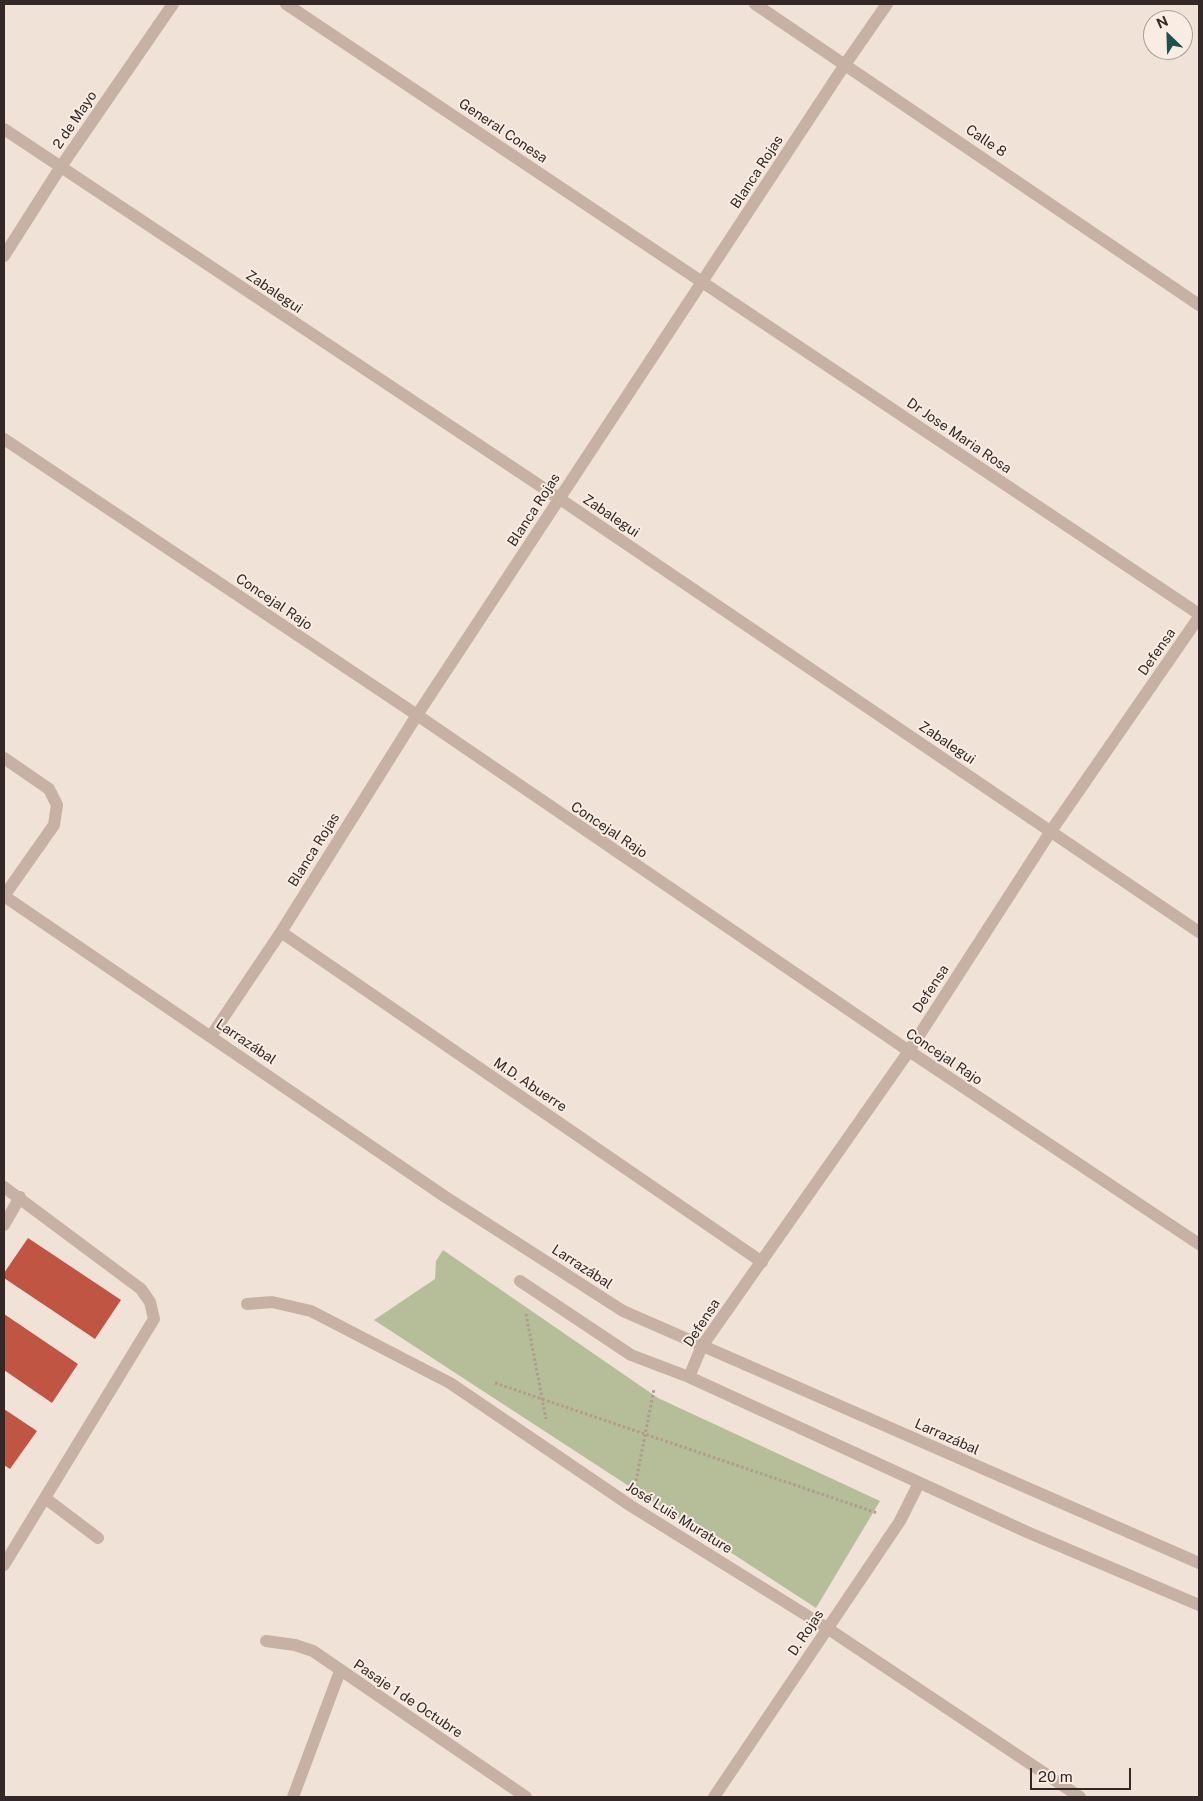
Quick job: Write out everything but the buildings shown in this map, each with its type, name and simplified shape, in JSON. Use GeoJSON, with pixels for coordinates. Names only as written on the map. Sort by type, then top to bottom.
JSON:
{"type":"FeatureCollection","features":[{"type":"Feature","properties":{"kind":"street","name":"2 de Mayo"},"geometry":{"type":"LineString","coordinates":[[4,256],[60,168],[173,4]]}},
{"type":"Feature","properties":{"kind":"street","name":"General Conesa"},"geometry":{"type":"LineString","coordinates":[[286,4],[702,283]]}},
{"type":"Feature","properties":{"kind":"street","name":"Calle 8"},"geometry":{"type":"LineString","coordinates":[[755,4],[846,63],[1199,305]]}},
{"type":"Feature","properties":{"kind":"street","name":"Blanca Rojas"},"geometry":{"type":"LineString","coordinates":[[211,1036],[281,932],[417,715],[846,63],[887,4]]}},
{"type":"Feature","properties":{"kind":"street","name":"Zabalegui"},"geometry":{"type":"LineString","coordinates":[[4,129],[560,500],[1199,932]]}},
{"type":"Feature","properties":{"kind":"street","name":"Dr Jose Maria Rosa"},"geometry":{"type":"LineString","coordinates":[[702,283],[1199,615]]}},
{"type":"Feature","properties":{"kind":"street","name":"Concejal Rajo"},"geometry":{"type":"LineString","coordinates":[[4,439],[417,715],[909,1051],[1199,1244]]}},
{"type":"Feature","properties":{"kind":"street","name":"Defensa"},"geometry":{"type":"LineString","coordinates":[[689,1377],[702,1346],[909,1051],[1051,832],[1199,615]]}},
{"type":"Feature","properties":{"kind":"street"},"geometry":{"type":"LineString","coordinates":[[4,758],[49,789],[57,805],[54,825],[4,896]]}},
{"type":"Feature","properties":{"kind":"street","name":"Larrazábal"},"geometry":{"type":"LineString","coordinates":[[4,896],[444,1196],[623,1311],[1199,1563]]}},
{"type":"Feature","properties":{"kind":"street","name":"M.D. Abuerre"},"geometry":{"type":"LineString","coordinates":[[281,932],[762,1262]]}},
{"type":"Feature","properties":{"kind":"street"},"geometry":{"type":"LineString","coordinates":[[4,1187],[20,1197],[141,1289],[150,1302],[154,1319],[4,1565]]}},
{"type":"Feature","properties":{"kind":"street"},"geometry":{"type":"LineString","coordinates":[[4,1225],[20,1197]]}},
{"type":"Feature","properties":{"kind":"street"},"geometry":{"type":"LineString","coordinates":[[520,1281],[596,1333],[631,1354],[689,1377],[1027,1532],[1199,1605]]}},
{"type":"Feature","properties":{"kind":"street","name":"José Luis Murature"},"geometry":{"type":"LineString","coordinates":[[247,1304],[272,1302],[311,1310],[450,1383],[631,1506],[827,1628],[1080,1797]]}},
{"type":"Feature","properties":{"kind":"street","name":"D. Rojas"},"geometry":{"type":"LineString","coordinates":[[714,1797],[900,1521],[919,1483]]}},
{"type":"Feature","properties":{"kind":"street"},"geometry":{"type":"LineString","coordinates":[[45,1498],[98,1538]]}},
{"type":"Feature","properties":{"kind":"street","name":"Pasaje 1 de Octubre"},"geometry":{"type":"LineString","coordinates":[[266,1641],[295,1645],[313,1651],[526,1797]]}},
{"type":"Feature","properties":{"kind":"street"},"geometry":{"type":"LineString","coordinates":[[293,1797],[340,1671]]}},
{"type":"Feature","properties":{"kind":"path"},"geometry":{"type":"LineString","coordinates":[[520,1281],[551,1452]]}},
{"type":"Feature","properties":{"kind":"path"},"geometry":{"type":"LineString","coordinates":[[631,1506],[647,1436],[658,1366]]}},
{"type":"Feature","properties":{"kind":"path"},"geometry":{"type":"LineString","coordinates":[[492,1381],[647,1436],[900,1521]]}},
{"type":"Feature","properties":{"kind":"green space"},"geometry":{"type":"Polygon","coordinates":[[[443,1250],[658,1398],[880,1501],[816,1608],[374,1320],[435,1279],[436,1261],[443,1250]]]}}]}
